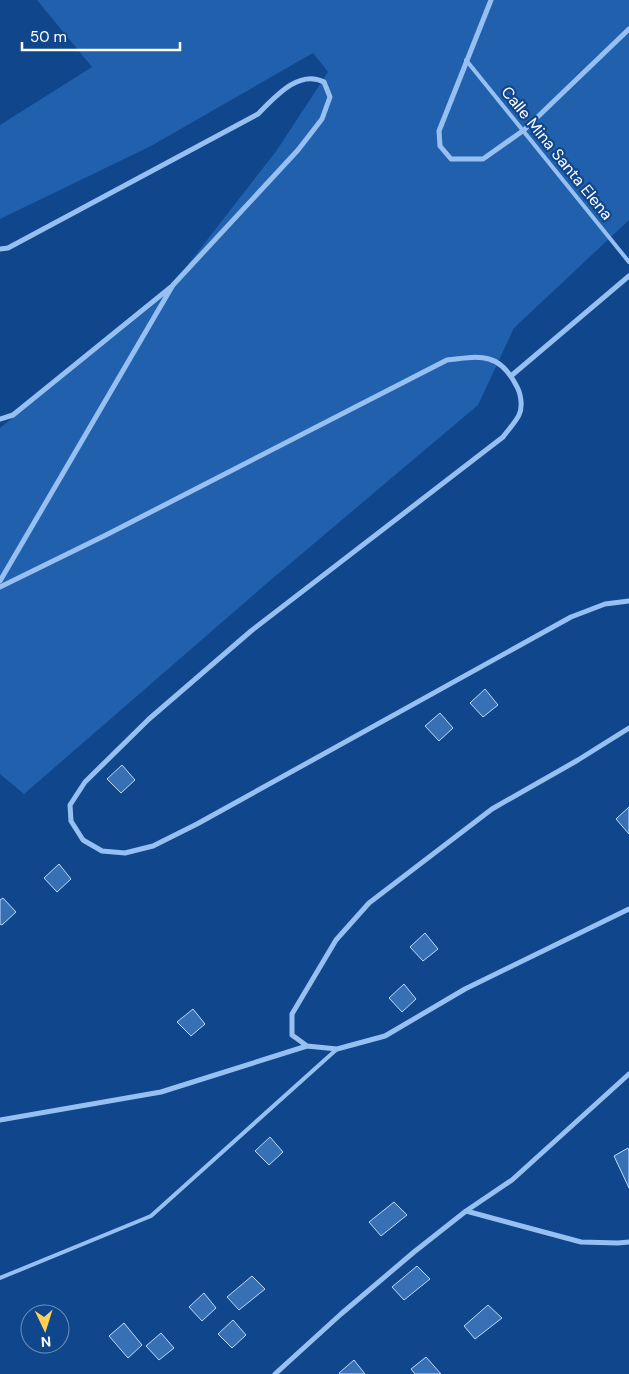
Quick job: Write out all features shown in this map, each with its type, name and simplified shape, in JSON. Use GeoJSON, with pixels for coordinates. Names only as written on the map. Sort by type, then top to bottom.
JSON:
{"type":"FeatureCollection","features":[{"type":"Feature","properties":{"kind":"street"},"geometry":{"type":"LineString","coordinates":[[491,0],[439,131],[440,146],[451,159],[483,159],[524,130],[629,29]]}},
{"type":"Feature","properties":{"kind":"street"},"geometry":{"type":"LineString","coordinates":[[0,249],[8,248],[258,114],[281,91],[302,80],[315,77],[324,82],[330,97],[322,119],[298,150],[174,285],[13,415],[0,419]]}},
{"type":"Feature","properties":{"kind":"street"},"geometry":{"type":"LineString","coordinates":[[511,376],[629,276]]}},
{"type":"Feature","properties":{"kind":"street"},"geometry":{"type":"LineString","coordinates":[[0,581],[174,285]]}},
{"type":"Feature","properties":{"kind":"street"},"geometry":{"type":"LineString","coordinates":[[0,587],[106,535],[447,360],[476,356],[498,362],[511,376],[520,393],[520,413],[503,437],[251,631],[149,719],[86,782],[70,805],[71,822],[83,840],[102,852],[125,853],[153,846],[197,824],[571,617],[605,604],[629,601]]}},
{"type":"Feature","properties":{"kind":"street"},"geometry":{"type":"LineString","coordinates":[[307,1046],[292,1035],[292,1014],[336,940],[369,903],[492,809],[578,760],[629,728]]}},
{"type":"Feature","properties":{"kind":"street"},"geometry":{"type":"LineString","coordinates":[[0,1120],[161,1092],[307,1046],[336,1049],[385,1036],[466,988],[629,909]]}},
{"type":"Feature","properties":{"kind":"street"},"geometry":{"type":"LineString","coordinates":[[275,1374],[341,1314],[466,1211],[512,1180],[629,1074]]}},
{"type":"Feature","properties":{"kind":"street"},"geometry":{"type":"LineString","coordinates":[[466,1211],[581,1242],[618,1244],[629,1242]]}},
{"type":"Feature","properties":{"kind":"lane","name":"Calle Mina Santa Elena"},"geometry":{"type":"LineString","coordinates":[[466,60],[629,262]]}},
{"type":"Feature","properties":{"kind":"lane"},"geometry":{"type":"LineString","coordinates":[[0,1278],[151,1216],[336,1049]]}},
{"type":"Feature","properties":{"kind":"shaded area"},"geometry":{"type":"Polygon","coordinates":[[[37,0],[629,0],[629,220],[514,328],[478,405],[266,584],[24,794],[0,774],[0,428],[162,298],[277,150],[328,72],[313,53],[151,146],[0,219],[0,125],[92,67],[37,0]]]}},
{"type":"Feature","properties":{"kind":"building"},"geometry":{"type":"Polygon","coordinates":[[[485,689],[498,705],[483,717],[470,703],[485,689]]]}},
{"type":"Feature","properties":{"kind":"building"},"geometry":{"type":"Polygon","coordinates":[[[440,713],[453,728],[439,741],[425,726],[440,713]]]}},
{"type":"Feature","properties":{"kind":"building"},"geometry":{"type":"Polygon","coordinates":[[[122,765],[135,780],[121,793],[107,779],[122,765]]]}},
{"type":"Feature","properties":{"kind":"building"},"geometry":{"type":"Polygon","coordinates":[[[629,807],[629,834],[616,819],[629,807]]]}},
{"type":"Feature","properties":{"kind":"building"},"geometry":{"type":"Polygon","coordinates":[[[59,864],[71,879],[57,892],[44,878],[59,864]]]}},
{"type":"Feature","properties":{"kind":"building"},"geometry":{"type":"Polygon","coordinates":[[[3,898],[16,912],[2,925],[0,924],[0,900],[3,898]]]}},
{"type":"Feature","properties":{"kind":"building"},"geometry":{"type":"Polygon","coordinates":[[[425,933],[438,949],[423,961],[410,947],[425,933]]]}},
{"type":"Feature","properties":{"kind":"building"},"geometry":{"type":"Polygon","coordinates":[[[404,984],[416,999],[402,1012],[389,998],[404,984]]]}},
{"type":"Feature","properties":{"kind":"building"},"geometry":{"type":"Polygon","coordinates":[[[193,1009],[205,1024],[191,1036],[177,1022],[193,1009]]]}},
{"type":"Feature","properties":{"kind":"building"},"geometry":{"type":"Polygon","coordinates":[[[270,1137],[283,1152],[269,1165],[255,1151],[270,1137]]]}},
{"type":"Feature","properties":{"kind":"building"},"geometry":{"type":"Polygon","coordinates":[[[628,1148],[629,1151],[629,1188],[614,1156],[628,1148]]]}},
{"type":"Feature","properties":{"kind":"building"},"geometry":{"type":"Polygon","coordinates":[[[394,1202],[407,1215],[381,1236],[369,1222],[394,1202]]]}},
{"type":"Feature","properties":{"kind":"building"},"geometry":{"type":"Polygon","coordinates":[[[417,1266],[430,1279],[404,1300],[392,1287],[417,1266]]]}},
{"type":"Feature","properties":{"kind":"building"},"geometry":{"type":"Polygon","coordinates":[[[252,1276],[265,1289],[239,1310],[227,1297],[252,1276]]]}},
{"type":"Feature","properties":{"kind":"building"},"geometry":{"type":"Polygon","coordinates":[[[204,1293],[216,1308],[202,1321],[189,1307],[204,1293]]]}},
{"type":"Feature","properties":{"kind":"building"},"geometry":{"type":"Polygon","coordinates":[[[488,1305],[502,1318],[475,1339],[464,1326],[488,1305]]]}},
{"type":"Feature","properties":{"kind":"building"},"geometry":{"type":"Polygon","coordinates":[[[233,1320],[246,1335],[232,1348],[218,1334],[233,1320]]]}},
{"type":"Feature","properties":{"kind":"building"},"geometry":{"type":"Polygon","coordinates":[[[124,1323],[142,1345],[128,1358],[109,1336],[124,1323]]]}},
{"type":"Feature","properties":{"kind":"building"},"geometry":{"type":"Polygon","coordinates":[[[161,1333],[174,1348],[159,1360],[146,1346],[161,1333]]]}},
{"type":"Feature","properties":{"kind":"building"},"geometry":{"type":"Polygon","coordinates":[[[426,1357],[441,1374],[415,1374],[411,1369],[426,1357]]]}},
{"type":"Feature","properties":{"kind":"building"},"geometry":{"type":"Polygon","coordinates":[[[354,1360],[365,1374],[339,1373],[354,1360]]]}}]}
